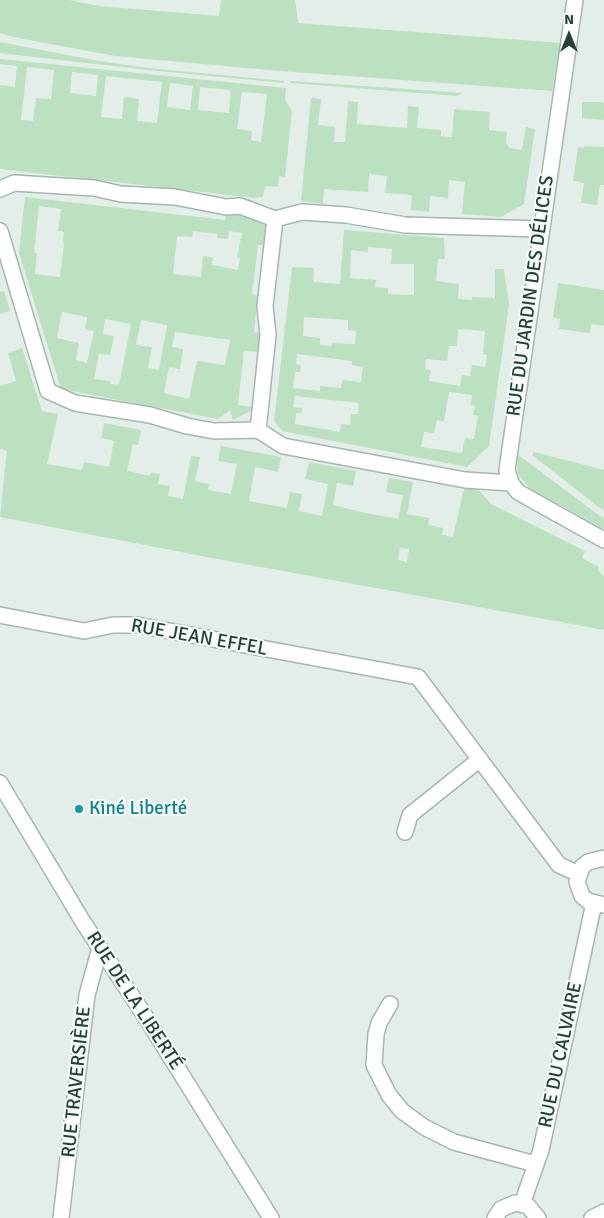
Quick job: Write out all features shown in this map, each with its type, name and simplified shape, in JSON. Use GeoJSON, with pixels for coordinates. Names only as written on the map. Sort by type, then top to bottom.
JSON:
{"type":"FeatureCollection","features":[{"type":"Feature","properties":{"kind":"street","name":"RUE DU JARDIN DES DÉLICES"},"geometry":{"type":"LineString","coordinates":[[511,483],[507,470],[509,449],[575,0]]}},
{"type":"Feature","properties":{"kind":"street"},"geometry":{"type":"LineString","coordinates":[[0,189],[14,183],[94,188],[121,194],[175,197],[226,207],[240,206],[275,219],[302,212],[346,215],[405,225],[541,230]]}},
{"type":"Feature","properties":{"kind":"street"},"geometry":{"type":"LineString","coordinates":[[258,430],[268,335],[265,306],[275,219]]}},
{"type":"Feature","properties":{"kind":"street"},"geometry":{"type":"LineString","coordinates":[[0,231],[48,391],[75,403],[142,413],[214,432],[258,430],[283,446],[466,480],[511,483],[518,492],[604,540]]}},
{"type":"Feature","properties":{"kind":"street","name":"RUE JEAN EFFEL"},"geometry":{"type":"LineString","coordinates":[[0,615],[84,632],[113,624],[137,625],[418,678],[559,865],[579,874]]}},
{"type":"Feature","properties":{"kind":"street"},"geometry":{"type":"LineString","coordinates":[[405,832],[410,815],[480,759]]}},
{"type":"Feature","properties":{"kind":"street","name":"RUE DE LA LIBERTÉ"},"geometry":{"type":"LineString","coordinates":[[0,783],[100,948],[155,1031],[271,1218]]}},
{"type":"Feature","properties":{"kind":"street"},"geometry":{"type":"LineString","coordinates":[[579,874],[588,862],[604,857]]}},
{"type":"Feature","properties":{"kind":"street","name":"RUE DU CALVAIRE"},"geometry":{"type":"LineString","coordinates":[[579,874],[579,889],[588,901],[600,904]]}},
{"type":"Feature","properties":{"kind":"street","name":"RUE DU CALVAIRE"},"geometry":{"type":"LineString","coordinates":[[522,1204],[541,1150],[592,912],[600,904]]}},
{"type":"Feature","properties":{"kind":"street","name":"RUE TRAVERSIÈRE"},"geometry":{"type":"LineString","coordinates":[[61,1218],[87,995],[100,948]]}},
{"type":"Feature","properties":{"kind":"street"},"geometry":{"type":"LineString","coordinates":[[390,1004],[379,1023],[376,1034],[374,1065],[389,1095],[402,1110],[424,1127],[454,1142],[535,1164]]}},
{"type":"Feature","properties":{"kind":"street"},"geometry":{"type":"LineString","coordinates":[[495,1218],[501,1209],[508,1205],[522,1204],[534,1211],[538,1218]]}},
{"type":"Feature","properties":{"kind":"street"},"geometry":{"type":"LineString","coordinates":[[592,1218],[604,1212]]}},
{"type":"Feature","properties":{"kind":"green space"},"geometry":{"type":"Polygon","coordinates":[[[0,0],[69,0],[99,6],[219,16],[221,0],[295,0],[298,23],[560,43],[552,91],[280,71],[115,56],[13,37],[0,33],[0,0]]]}},
{"type":"Feature","properties":{"kind":"green space"},"geometry":{"type":"Polygon","coordinates":[[[0,42],[93,60],[148,68],[284,81],[284,83],[0,53],[0,42]]]}},
{"type":"Feature","properties":{"kind":"green space"},"geometry":{"type":"Polygon","coordinates":[[[0,59],[286,88],[285,100],[292,111],[285,177],[279,176],[278,187],[265,186],[263,197],[255,198],[0,169],[0,85],[15,87],[17,66],[0,64],[0,59]],[[27,67],[21,120],[33,121],[36,98],[51,99],[54,70],[27,67]],[[72,72],[70,93],[96,96],[98,75],[72,72]],[[106,76],[101,117],[122,119],[124,97],[139,99],[137,121],[157,123],[162,82],[106,76]],[[170,83],[167,107],[190,110],[193,86],[170,83]],[[200,87],[198,110],[229,113],[231,90],[200,87]],[[242,92],[237,129],[252,131],[251,140],[261,142],[267,94],[242,92]]]}},
{"type":"Feature","properties":{"kind":"green space"},"geometry":{"type":"Polygon","coordinates":[[[291,81],[464,93],[456,96],[291,83],[291,81]]]}},
{"type":"Feature","properties":{"kind":"green space"},"geometry":{"type":"Polygon","coordinates":[[[311,98],[321,99],[318,125],[335,127],[334,142],[345,142],[348,101],[358,102],[357,124],[407,128],[408,106],[419,107],[417,128],[441,130],[441,136],[452,137],[454,109],[490,112],[489,130],[507,132],[506,143],[509,148],[522,150],[526,127],[535,129],[524,204],[501,217],[462,214],[465,182],[449,180],[448,198],[430,196],[429,212],[411,210],[412,195],[385,193],[387,176],[369,174],[368,192],[324,189],[323,204],[301,201],[311,98]]]}},
{"type":"Feature","properties":{"kind":"green space"},"geometry":{"type":"Polygon","coordinates":[[[582,102],[602,102],[604,104],[604,120],[582,118],[582,102]]]}},
{"type":"Feature","properties":{"kind":"green space"},"geometry":{"type":"Polygon","coordinates":[[[584,146],[604,147],[604,185],[600,185],[597,205],[581,203],[584,183],[573,181],[578,147],[584,148],[584,146]]]}},
{"type":"Feature","properties":{"kind":"green space"},"geometry":{"type":"Polygon","coordinates":[[[25,197],[225,220],[226,215],[237,214],[266,225],[265,245],[258,245],[252,294],[258,295],[254,332],[260,333],[259,352],[244,351],[238,405],[252,407],[252,410],[233,420],[230,410],[218,419],[61,389],[19,253],[25,197]],[[39,206],[34,252],[37,253],[35,274],[60,277],[64,244],[64,232],[58,231],[61,209],[39,206]],[[193,231],[192,237],[177,236],[173,274],[201,277],[203,256],[213,257],[212,265],[238,270],[240,258],[237,258],[242,233],[229,231],[228,239],[217,238],[218,234],[193,231]],[[62,312],[57,338],[79,343],[76,360],[87,363],[94,331],[85,329],[87,317],[62,312]],[[105,319],[103,334],[114,336],[110,355],[99,354],[94,379],[110,381],[110,384],[119,385],[131,324],[105,319]],[[141,320],[136,345],[152,347],[148,368],[159,370],[167,325],[141,320]],[[175,332],[172,347],[183,349],[180,369],[169,367],[164,393],[189,399],[197,361],[225,365],[230,340],[175,332]]]}},
{"type":"Feature","properties":{"kind":"green space"},"geometry":{"type":"Polygon","coordinates":[[[344,230],[444,238],[445,259],[438,259],[436,281],[459,284],[458,299],[472,300],[472,297],[495,298],[495,269],[504,269],[509,305],[489,446],[467,467],[282,431],[274,421],[292,267],[314,268],[313,282],[340,284],[344,230]],[[368,247],[368,252],[351,250],[350,278],[376,280],[375,287],[388,288],[388,294],[414,295],[414,264],[391,264],[392,249],[368,247]],[[304,317],[303,336],[320,338],[320,345],[331,346],[332,343],[355,344],[356,331],[348,330],[348,320],[304,317]],[[458,329],[457,346],[449,346],[447,361],[426,359],[425,369],[431,370],[429,381],[460,386],[462,375],[470,376],[472,365],[485,367],[487,355],[483,354],[485,331],[458,329]],[[297,354],[296,364],[301,365],[300,372],[295,372],[293,388],[320,391],[320,386],[341,388],[342,380],[361,382],[363,367],[352,365],[352,361],[297,354]],[[449,392],[444,421],[437,420],[434,433],[424,432],[421,447],[462,453],[465,438],[474,439],[478,416],[473,415],[475,406],[471,405],[472,395],[449,392]],[[295,396],[293,407],[302,408],[302,413],[296,413],[295,424],[340,432],[341,424],[350,425],[351,414],[358,414],[359,403],[295,396]]]}},
{"type":"Feature","properties":{"kind":"green space"},"geometry":{"type":"Polygon","coordinates":[[[558,283],[604,290],[604,326],[591,324],[590,333],[559,329],[560,319],[553,318],[558,283]]]}},
{"type":"Feature","properties":{"kind":"green space"},"geometry":{"type":"Polygon","coordinates":[[[4,291],[10,311],[0,314],[0,292],[4,291]]]}},
{"type":"Feature","properties":{"kind":"green space"},"geometry":{"type":"Polygon","coordinates":[[[22,348],[42,411],[58,414],[47,464],[82,470],[84,462],[109,467],[114,441],[101,438],[104,423],[141,430],[138,445],[133,444],[127,471],[150,476],[151,473],[160,474],[158,484],[170,486],[168,496],[183,499],[191,456],[200,457],[195,481],[209,484],[208,490],[231,494],[237,464],[218,461],[221,446],[281,457],[278,472],[255,467],[249,501],[287,508],[290,492],[302,494],[299,511],[322,516],[328,484],[305,479],[309,462],[356,471],[353,486],[337,483],[333,505],[365,513],[398,519],[403,495],[386,492],[389,478],[413,482],[407,514],[429,518],[428,525],[443,528],[442,535],[453,537],[464,488],[479,490],[491,504],[585,551],[582,558],[599,567],[598,570],[604,577],[604,630],[0,517],[7,450],[0,449],[0,386],[16,381],[8,353],[22,348]],[[400,548],[398,560],[407,562],[409,549],[400,548]]]}},
{"type":"Feature","properties":{"kind":"green space"},"geometry":{"type":"Polygon","coordinates":[[[534,452],[604,470],[604,511],[532,455],[534,452]]]}},
{"type":"Feature","properties":{"kind":"green space"},"geometry":{"type":"Polygon","coordinates":[[[517,454],[604,519],[604,529],[529,488],[518,474],[517,454]]]}},
{"type":"Feature","properties":{"kind":"place","name":"Kiné Liberté"},"geometry":{"type":"Point","coordinates":[79,809]}}]}
